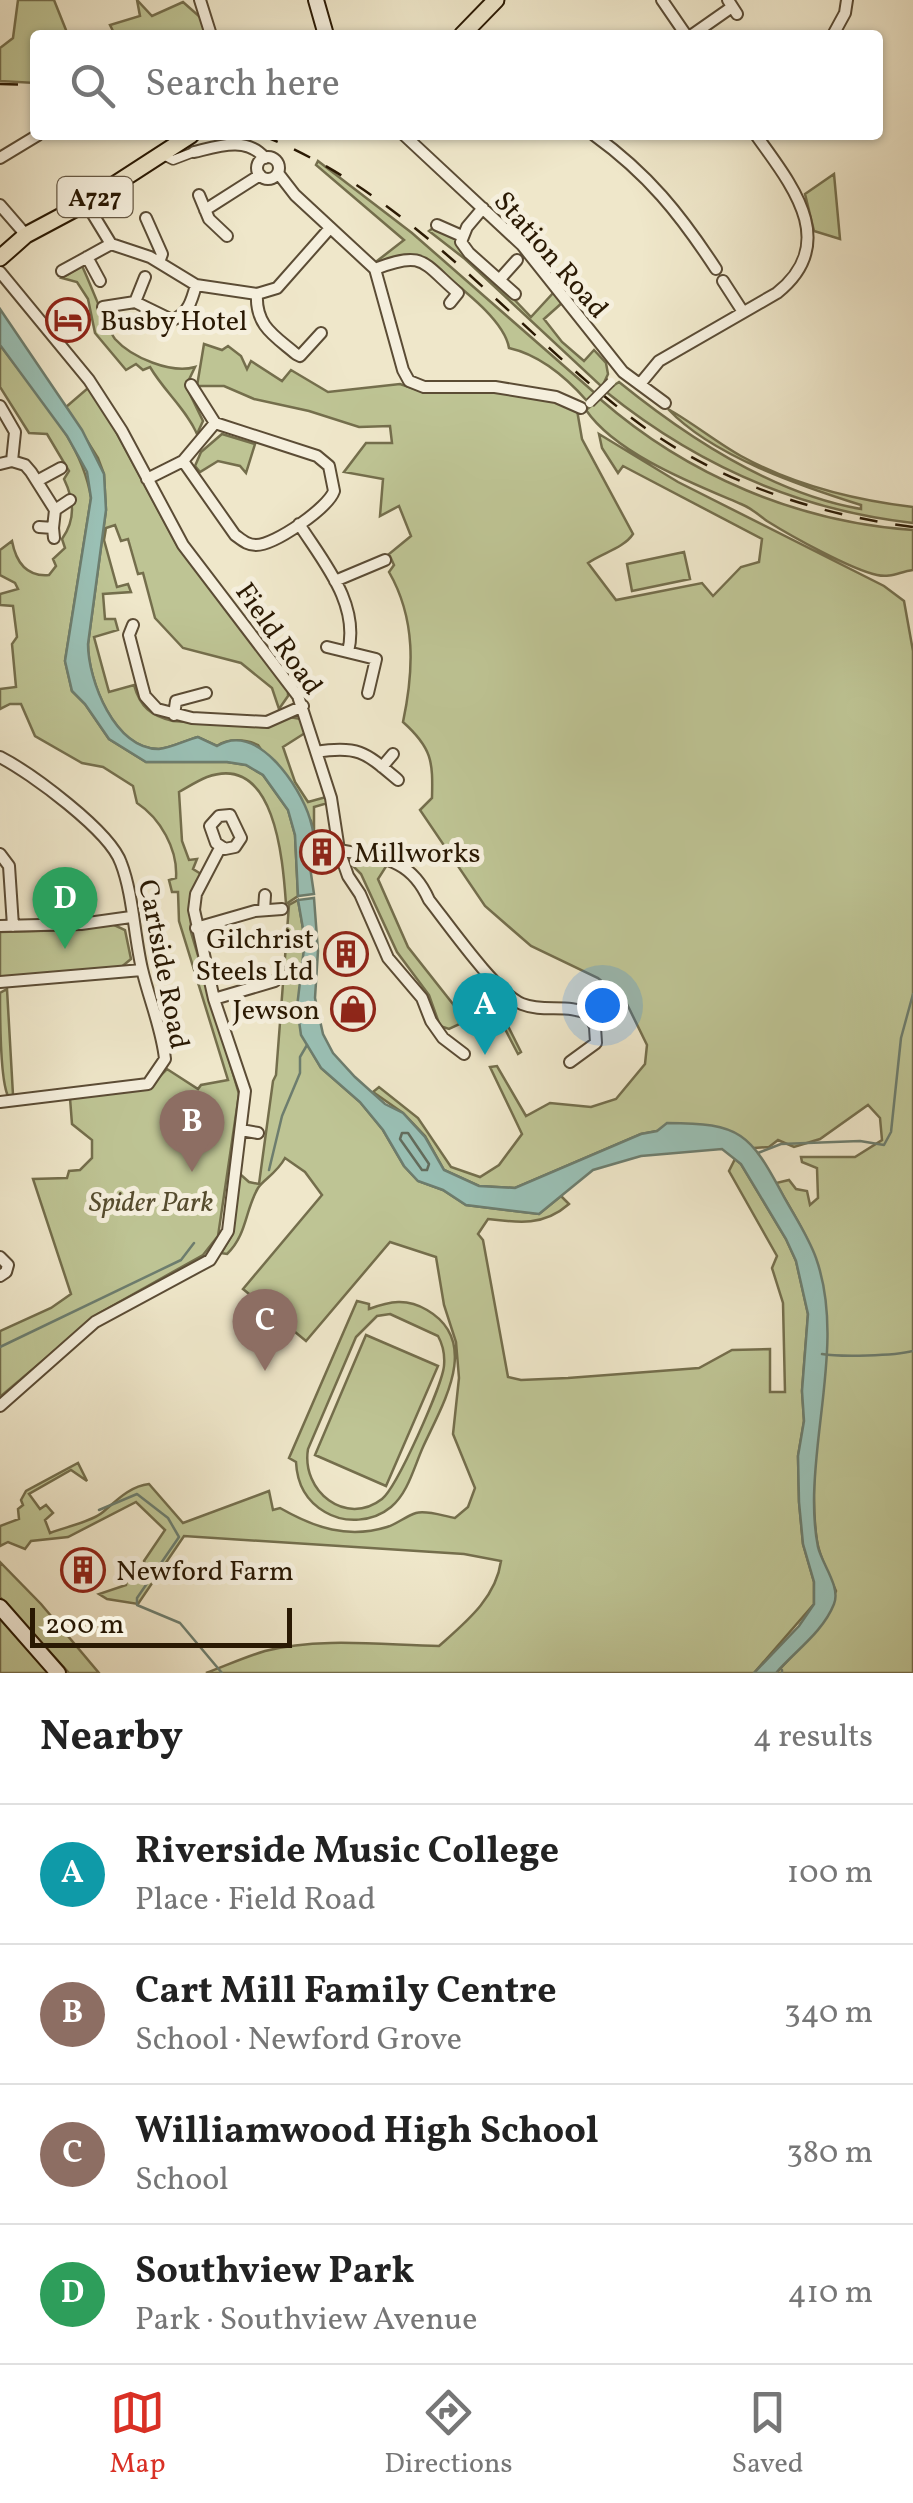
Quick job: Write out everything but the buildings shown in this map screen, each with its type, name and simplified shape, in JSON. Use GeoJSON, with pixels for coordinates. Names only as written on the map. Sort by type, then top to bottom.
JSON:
{"type":"FeatureCollection","features":[{"type":"Feature","properties":{"kind":"main road"},"geometry":{"type":"LineString","coordinates":[[316,0],[325,30]]}},
{"type":"Feature","properties":{"kind":"main road"},"geometry":{"type":"LineString","coordinates":[[467,30],[496,0]]}},
{"type":"Feature","properties":{"kind":"main road","name":"A727"},"geometry":{"type":"LineString","coordinates":[[0,258],[26,234],[86,202],[184,140]]}},
{"type":"Feature","properties":{"kind":"main road"},"geometry":{"type":"LineString","coordinates":[[0,1606],[58,1673]]}},
{"type":"Feature","properties":{"kind":"street"},"geometry":{"type":"LineString","coordinates":[[200,0],[209,30]]}},
{"type":"Feature","properties":{"kind":"street"},"geometry":{"type":"LineString","coordinates":[[662,0],[685,30]]}},
{"type":"Feature","properties":{"kind":"street"},"geometry":{"type":"LineString","coordinates":[[837,30],[845,14],[846,0]]}},
{"type":"Feature","properties":{"kind":"street"},"geometry":{"type":"LineString","coordinates":[[697,30],[732,7]]}},
{"type":"Feature","properties":{"kind":"street"},"geometry":{"type":"LineString","coordinates":[[0,158],[30,140]]}},
{"type":"Feature","properties":{"kind":"street","name":"Station Road"},"geometry":{"type":"LineString","coordinates":[[409,140],[522,245],[623,372],[664,403]]}},
{"type":"Feature","properties":{"kind":"street"},"geometry":{"type":"LineString","coordinates":[[600,140],[663,194],[742,312]]}},
{"type":"Feature","properties":{"kind":"street"},"geometry":{"type":"LineString","coordinates":[[640,384],[659,361],[787,284],[800,263],[807,239],[806,218],[798,195],[760,140]]}},
{"type":"Feature","properties":{"kind":"street"},"geometry":{"type":"LineString","coordinates":[[162,155],[173,160],[236,144],[256,147],[265,158],[276,161],[278,173],[295,195],[375,269],[409,381],[424,387],[474,385],[538,393],[586,406],[623,372]]}},
{"type":"Feature","properties":{"kind":"street"},"geometry":{"type":"LineString","coordinates":[[260,175],[258,165],[265,158]]}},
{"type":"Feature","properties":{"kind":"street"},"geometry":{"type":"LineString","coordinates":[[260,175],[270,179],[278,173]]}},
{"type":"Feature","properties":{"kind":"street"},"geometry":{"type":"LineString","coordinates":[[205,210],[260,175]]}},
{"type":"Feature","properties":{"kind":"street"},"geometry":{"type":"LineString","coordinates":[[199,196],[213,224],[226,236]]}},
{"type":"Feature","properties":{"kind":"street"},"geometry":{"type":"LineString","coordinates":[[86,202],[111,244],[158,262],[196,285],[257,294],[277,288],[330,228]]}},
{"type":"Feature","properties":{"kind":"street"},"geometry":{"type":"LineString","coordinates":[[0,205],[26,234]]}},
{"type":"Feature","properties":{"kind":"street"},"geometry":{"type":"LineString","coordinates":[[483,208],[461,242],[515,294]]}},
{"type":"Feature","properties":{"kind":"street"},"geometry":{"type":"LineString","coordinates":[[146,218],[162,254],[158,262]]}},
{"type":"Feature","properties":{"kind":"street"},"geometry":{"type":"LineString","coordinates":[[437,225],[462,236]]}},
{"type":"Feature","properties":{"kind":"street"},"geometry":{"type":"LineString","coordinates":[[62,271],[111,244]]}},
{"type":"Feature","properties":{"kind":"street"},"geometry":{"type":"LineString","coordinates":[[87,256],[100,282]]}},
{"type":"Feature","properties":{"kind":"street"},"geometry":{"type":"LineString","coordinates":[[375,269],[401,259],[415,259],[458,293],[450,303]]}},
{"type":"Feature","properties":{"kind":"street"},"geometry":{"type":"LineString","coordinates":[[500,279],[516,260]]}},
{"type":"Feature","properties":{"kind":"street","name":"Field Road"},"geometry":{"type":"LineString","coordinates":[[0,272],[89,380],[183,544],[292,685],[303,706],[331,798],[339,850],[348,876],[388,958],[422,998],[440,1034],[464,1054]]}},
{"type":"Feature","properties":{"kind":"street"},"geometry":{"type":"LineString","coordinates":[[135,302],[145,278]]}},
{"type":"Feature","properties":{"kind":"street"},"geometry":{"type":"LineString","coordinates":[[103,306],[135,302],[163,317],[179,318],[189,307],[196,285]]}},
{"type":"Feature","properties":{"kind":"street"},"geometry":{"type":"LineString","coordinates":[[257,294],[258,314],[270,336],[299,361],[322,333]]}},
{"type":"Feature","properties":{"kind":"street"},"geometry":{"type":"LineString","coordinates":[[183,460],[235,535],[246,544],[268,544],[332,498],[333,476],[324,460],[215,423],[191,385]]}},
{"type":"Feature","properties":{"kind":"street"},"geometry":{"type":"LineString","coordinates":[[0,406],[16,432],[6,462],[24,465],[55,510],[54,533],[39,528]]}},
{"type":"Feature","properties":{"kind":"street"},"geometry":{"type":"LineString","coordinates":[[146,479],[183,460],[215,423]]}},
{"type":"Feature","properties":{"kind":"street"},"geometry":{"type":"LineString","coordinates":[[37,481],[62,468]]}},
{"type":"Feature","properties":{"kind":"street"},"geometry":{"type":"LineString","coordinates":[[55,510],[70,500]]}},
{"type":"Feature","properties":{"kind":"street"},"geometry":{"type":"LineString","coordinates":[[299,524],[335,581],[352,623],[348,652]]}},
{"type":"Feature","properties":{"kind":"street"},"geometry":{"type":"LineString","coordinates":[[335,581],[384,560]]}},
{"type":"Feature","properties":{"kind":"street"},"geometry":{"type":"LineString","coordinates":[[133,625],[130,635],[146,696],[157,710],[192,718],[267,722],[303,706]]}},
{"type":"Feature","properties":{"kind":"street"},"geometry":{"type":"LineString","coordinates":[[327,646],[376,659],[368,693]]}},
{"type":"Feature","properties":{"kind":"street"},"geometry":{"type":"LineString","coordinates":[[174,716],[174,703],[206,693]]}},
{"type":"Feature","properties":{"kind":"street"},"geometry":{"type":"LineString","coordinates":[[189,696],[192,718]]}},
{"type":"Feature","properties":{"kind":"street"},"geometry":{"type":"LineString","coordinates":[[316,752],[355,749],[398,780]]}},
{"type":"Feature","properties":{"kind":"street"},"geometry":{"type":"LineString","coordinates":[[382,767],[392,754]]}},
{"type":"Feature","properties":{"kind":"street","name":"Cartside Road"},"geometry":{"type":"LineString","coordinates":[[0,757],[20,768],[108,840],[121,861],[142,970],[164,1050],[163,1064],[152,1081],[0,1102]]}},
{"type":"Feature","properties":{"kind":"street"},"geometry":{"type":"LineString","coordinates":[[0,1406],[95,1322],[186,1274],[215,1254],[228,1231],[244,1086],[214,999],[196,928],[196,894],[220,848]]}},
{"type":"Feature","properties":{"kind":"street"},"geometry":{"type":"LineString","coordinates":[[339,850],[384,858],[412,872],[441,916],[514,1000],[541,1010],[573,1009],[590,1016],[596,1043],[579,1049],[570,1062]]}},
{"type":"Feature","properties":{"kind":"street"},"geometry":{"type":"LineString","coordinates":[[0,854],[10,866],[13,926]]}},
{"type":"Feature","properties":{"kind":"street"},"geometry":{"type":"LineString","coordinates":[[264,910],[265,895]]}},
{"type":"Feature","properties":{"kind":"street"},"geometry":{"type":"LineString","coordinates":[[196,928],[282,909]]}},
{"type":"Feature","properties":{"kind":"street"},"geometry":{"type":"LineString","coordinates":[[0,926],[82,924],[131,917]]}},
{"type":"Feature","properties":{"kind":"street"},"geometry":{"type":"LineString","coordinates":[[0,982],[142,970]]}},
{"type":"Feature","properties":{"kind":"street"},"geometry":{"type":"LineString","coordinates":[[214,999],[262,991],[275,981]]}},
{"type":"Feature","properties":{"kind":"street"},"geometry":{"type":"LineString","coordinates":[[241,1130],[258,1132]]}},
{"type":"Feature","properties":{"kind":"street"},"geometry":{"type":"LineString","coordinates":[[0,1257],[8,1265],[0,1276]]}},
{"type":"Feature","properties":{"kind":"green space"},"geometry":{"type":"Polygon","coordinates":[[[18,0],[54,0],[66,30],[30,30],[30,83],[0,81],[0,48],[13,38],[18,0]]]}},
{"type":"Feature","properties":{"kind":"green space"},"geometry":{"type":"Polygon","coordinates":[[[137,0],[152,16],[183,2],[200,17],[206,30],[112,30],[110,25],[140,16],[137,0]]]}},
{"type":"Feature","properties":{"kind":"green space"},"geometry":{"type":"Polygon","coordinates":[[[318,161],[412,233],[596,394],[587,401],[552,368],[509,348],[488,312],[428,261],[380,265],[377,261],[404,240],[316,165],[318,161]]]}},
{"type":"Feature","properties":{"kind":"green space"},"geometry":{"type":"Polygon","coordinates":[[[834,174],[840,239],[814,231],[805,194],[834,174]]]}},
{"type":"Feature","properties":{"kind":"green space"},"geometry":{"type":"Polygon","coordinates":[[[433,228],[457,240],[531,317],[555,291],[563,302],[544,319],[584,361],[594,350],[606,363],[608,374],[602,387],[465,259],[429,231],[433,228]]]}},
{"type":"Feature","properties":{"kind":"green space"},"geometry":{"type":"Polygon","coordinates":[[[82,266],[112,334],[122,346],[164,366],[195,367],[186,386],[203,421],[197,434],[150,367],[143,370],[136,364],[126,370],[95,333],[88,299],[77,282],[62,278],[82,266]]]}},
{"type":"Feature","properties":{"kind":"green space"},"geometry":{"type":"Polygon","coordinates":[[[204,344],[222,350],[228,346],[241,356],[247,369],[251,361],[282,381],[291,370],[328,392],[400,384],[418,390],[484,389],[547,398],[577,410],[582,439],[633,534],[588,563],[616,600],[702,583],[713,596],[741,567],[759,562],[762,539],[623,466],[618,473],[602,448],[599,434],[678,482],[884,586],[904,601],[913,651],[913,1673],[776,1673],[818,1628],[836,1591],[818,1548],[814,1508],[825,1345],[821,1280],[808,1242],[776,1183],[789,1180],[796,1189],[807,1191],[810,1205],[818,1198],[817,1168],[802,1162],[801,1157],[855,1157],[882,1140],[880,1118],[868,1105],[820,1139],[794,1147],[778,1140],[769,1147],[754,1148],[657,1131],[641,1134],[515,1188],[479,1186],[444,1170],[425,1136],[403,1113],[373,1092],[379,1087],[418,1118],[451,1167],[480,1177],[499,1165],[522,1134],[490,1067],[497,1066],[526,1116],[550,1103],[591,1107],[616,1099],[645,1064],[647,1045],[625,1000],[598,978],[531,946],[485,906],[420,810],[432,798],[431,765],[420,740],[403,722],[410,645],[404,608],[389,572],[394,565],[389,554],[411,536],[399,506],[380,516],[383,479],[344,472],[366,443],[392,443],[390,426],[359,427],[254,399],[224,386],[197,386],[204,344]]]}},
{"type":"Feature","properties":{"kind":"green space","name":"Spider Park"},"geometry":{"type":"Polygon","coordinates":[[[0,345],[67,436],[86,476],[91,498],[65,661],[72,691],[109,739],[146,762],[227,762],[246,765],[263,775],[288,810],[295,835],[298,896],[286,904],[278,839],[271,816],[262,795],[248,781],[230,774],[207,777],[179,792],[182,841],[189,860],[197,859],[193,869],[201,874],[191,907],[191,932],[239,1094],[218,1236],[203,1255],[98,1314],[0,1397],[0,1331],[51,1308],[71,1294],[33,1179],[67,1178],[69,1171],[80,1170],[92,1158],[92,1140],[72,1124],[70,1098],[147,1089],[167,1069],[198,1089],[228,1080],[179,921],[178,892],[172,892],[169,880],[176,878],[176,867],[166,835],[137,803],[133,786],[103,767],[82,763],[35,736],[21,704],[0,709],[0,689],[16,687],[12,644],[17,637],[13,606],[0,605],[0,594],[18,589],[0,575],[0,550],[12,541],[23,567],[49,575],[56,566],[53,559],[65,548],[62,539],[72,509],[64,479],[69,471],[47,434],[29,433],[0,387],[0,345]]]}},
{"type":"Feature","properties":{"kind":"green space"},"geometry":{"type":"Polygon","coordinates":[[[619,382],[703,443],[764,477],[828,502],[861,509],[861,505],[758,468],[708,441],[668,409],[741,456],[782,475],[847,495],[913,507],[913,523],[829,507],[750,480],[675,441],[605,391],[619,382]]]}},
{"type":"Feature","properties":{"kind":"green space"},"geometry":{"type":"Polygon","coordinates":[[[88,388],[106,413],[178,547],[288,689],[288,696],[279,709],[272,688],[241,663],[183,648],[155,618],[143,573],[138,574],[128,539],[121,541],[115,525],[106,528],[104,540],[117,587],[128,584],[131,592],[103,594],[105,619],[115,619],[118,630],[94,637],[109,692],[134,685],[147,709],[173,721],[263,727],[289,717],[301,719],[305,733],[283,747],[295,782],[308,802],[326,797],[328,803],[314,807],[314,838],[311,821],[258,745],[237,740],[217,746],[198,737],[159,749],[143,746],[129,738],[107,710],[93,676],[88,644],[106,510],[104,474],[66,407],[88,388]]]}},
{"type":"Feature","properties":{"kind":"green space"},"geometry":{"type":"Polygon","coordinates":[[[600,399],[669,450],[746,490],[827,517],[913,530],[913,570],[882,576],[866,572],[791,535],[745,506],[657,466],[599,426],[586,410],[600,399]]]}},
{"type":"Feature","properties":{"kind":"green space"},"geometry":{"type":"Polygon","coordinates":[[[222,434],[255,444],[246,473],[240,466],[218,461],[200,472],[195,466],[201,452],[222,434]]]}},
{"type":"Feature","properties":{"kind":"green space"},"geometry":{"type":"Polygon","coordinates":[[[684,552],[690,579],[632,591],[627,564],[684,552]]]}},
{"type":"Feature","properties":{"kind":"green space"},"geometry":{"type":"Polygon","coordinates":[[[354,859],[387,865],[378,879],[408,947],[464,1018],[496,1002],[521,1052],[518,1054],[494,1008],[449,1029],[440,1026],[429,995],[397,952],[361,874],[350,863],[354,859]]]}},
{"type":"Feature","properties":{"kind":"green space"},"geometry":{"type":"Polygon","coordinates":[[[298,900],[305,940],[302,1035],[321,1068],[360,1102],[383,1130],[404,1166],[418,1181],[443,1190],[466,1205],[539,1214],[561,1196],[569,1204],[541,1219],[488,1219],[478,1234],[483,1240],[508,1377],[568,1378],[699,1368],[732,1350],[770,1349],[770,1392],[785,1392],[783,1303],[772,1268],[777,1256],[729,1171],[735,1159],[786,1239],[796,1261],[808,1314],[802,1391],[804,1421],[798,1456],[803,1544],[814,1582],[814,1604],[754,1673],[206,1673],[265,1651],[308,1644],[439,1646],[486,1598],[501,1561],[464,1554],[184,1536],[138,1604],[99,1594],[126,1585],[128,1573],[138,1573],[146,1567],[144,1561],[165,1530],[136,1502],[68,1537],[31,1541],[25,1549],[8,1542],[0,1546],[0,1526],[19,1519],[18,1509],[26,1491],[78,1463],[87,1481],[71,1470],[29,1494],[40,1509],[46,1505],[53,1513],[45,1520],[50,1533],[92,1519],[130,1491],[149,1484],[183,1523],[269,1491],[273,1510],[280,1508],[319,1526],[345,1532],[387,1527],[420,1512],[455,1518],[468,1507],[475,1488],[453,1434],[459,1378],[456,1342],[444,1305],[436,1257],[390,1242],[306,1341],[243,1289],[322,1195],[305,1172],[285,1158],[258,1188],[234,1247],[227,1254],[221,1253],[232,1235],[240,1174],[259,1184],[276,1075],[289,905],[298,900]]]}},
{"type":"Feature","properties":{"kind":"green space"},"geometry":{"type":"Polygon","coordinates":[[[112,924],[125,930],[131,959],[119,969],[0,979],[0,932],[71,930],[112,924]]]}},
{"type":"Feature","properties":{"kind":"green space"},"geometry":{"type":"Polygon","coordinates":[[[7,989],[13,1095],[8,1096],[0,1017],[0,993],[7,989]]]}},
{"type":"Feature","properties":{"kind":"green space"},"geometry":{"type":"Polygon","coordinates":[[[357,1301],[369,1304],[369,1309],[405,1302],[427,1310],[443,1323],[452,1339],[453,1375],[410,1479],[391,1507],[367,1518],[333,1516],[308,1497],[296,1462],[289,1458],[357,1301]],[[390,1314],[377,1316],[356,1337],[308,1449],[312,1478],[329,1500],[341,1507],[368,1507],[389,1491],[436,1394],[444,1366],[438,1336],[390,1314]]]}},
{"type":"Feature","properties":{"kind":"green space"},"geometry":{"type":"Polygon","coordinates":[[[366,1335],[438,1366],[386,1486],[315,1455],[366,1335]]]}},
{"type":"Feature","properties":{"kind":"green space"},"geometry":{"type":"Polygon","coordinates":[[[0,1562],[99,1673],[69,1673],[0,1597],[0,1562]]]}},
{"type":"Feature","properties":{"kind":"green space"},"geometry":{"type":"Polygon","coordinates":[[[0,1614],[52,1673],[0,1673],[0,1614]]]}},
{"type":"Feature","properties":{"kind":"water"},"geometry":{"type":"Polygon","coordinates":[[[0,309],[82,430],[104,474],[106,510],[88,644],[93,676],[107,710],[129,738],[143,746],[159,749],[198,737],[217,746],[247,742],[275,761],[297,790],[310,819],[317,865],[310,867],[314,894],[298,896],[295,835],[288,810],[263,775],[246,765],[227,762],[146,762],[109,739],[72,691],[65,661],[91,498],[87,472],[67,436],[0,345],[0,309]]]}},
{"type":"Feature","properties":{"kind":"water"},"geometry":{"type":"Polygon","coordinates":[[[314,898],[318,951],[315,998],[323,1034],[333,1053],[355,1077],[385,1104],[403,1113],[425,1137],[444,1170],[479,1186],[515,1188],[641,1134],[657,1131],[667,1123],[728,1130],[752,1145],[762,1158],[809,1242],[824,1287],[827,1347],[814,1512],[818,1547],[835,1597],[823,1624],[776,1673],[754,1673],[799,1626],[814,1604],[814,1582],[803,1544],[798,1456],[804,1421],[802,1391],[808,1314],[796,1261],[786,1239],[741,1164],[722,1149],[641,1156],[593,1170],[539,1214],[466,1205],[443,1190],[418,1181],[360,1102],[321,1068],[301,1035],[297,1007],[305,940],[298,900],[314,898]]]}},
{"type":"Feature","properties":{"kind":"waterway"},"geometry":{"type":"LineString","coordinates":[[758,1153],[781,1144],[860,1141],[884,1145],[891,1132],[901,1038],[913,994]]}},
{"type":"Feature","properties":{"kind":"waterway"},"geometry":{"type":"LineString","coordinates":[[269,1170],[282,1116],[307,1045]]}},
{"type":"Feature","properties":{"kind":"waterway"},"geometry":{"type":"LineString","coordinates":[[0,1347],[181,1260],[194,1243]]}},
{"type":"Feature","properties":{"kind":"waterway"},"geometry":{"type":"LineString","coordinates":[[822,1354],[913,1351]]}},
{"type":"Feature","properties":{"kind":"waterway"},"geometry":{"type":"LineString","coordinates":[[99,1510],[137,1494],[168,1518],[179,1537],[137,1598],[137,1605],[180,1623],[222,1673]]}},
{"type":"Feature","properties":{"kind":"railway"},"geometry":{"type":"LineString","coordinates":[[0,84],[30,85]]}},
{"type":"Feature","properties":{"kind":"railway"},"geometry":{"type":"LineString","coordinates":[[272,140],[365,190],[411,225],[588,382],[664,441],[766,491],[839,513],[913,527]]}},
{"type":"Feature","properties":{"kind":"place","name":"Busby Hotel"},"geometry":{"type":"Point","coordinates":[68,320]}},
{"type":"Feature","properties":{"kind":"place","name":"Millworks"},"geometry":{"type":"Point","coordinates":[322,852]}},
{"type":"Feature","properties":{"kind":"place","name":"Southview Park"},"geometry":{"type":"Point","coordinates":[65,949]}},
{"type":"Feature","properties":{"kind":"place","name":"Gilchrist Steels Ltd"},"geometry":{"type":"Point","coordinates":[346,954]}},
{"type":"Feature","properties":{"kind":"place","name":"Jewson"},"geometry":{"type":"Point","coordinates":[353,1009]}},
{"type":"Feature","properties":{"kind":"place","name":"Riverside Music College"},"geometry":{"type":"Point","coordinates":[485,1055]}},
{"type":"Feature","properties":{"kind":"place","name":"Cart Mill Family Centre"},"geometry":{"type":"Point","coordinates":[192,1172]}},
{"type":"Feature","properties":{"kind":"place","name":"Williamwood High School"},"geometry":{"type":"Point","coordinates":[265,1371]}},
{"type":"Feature","properties":{"kind":"place","name":"Newford Farm"},"geometry":{"type":"Point","coordinates":[83,1570]}}]}
